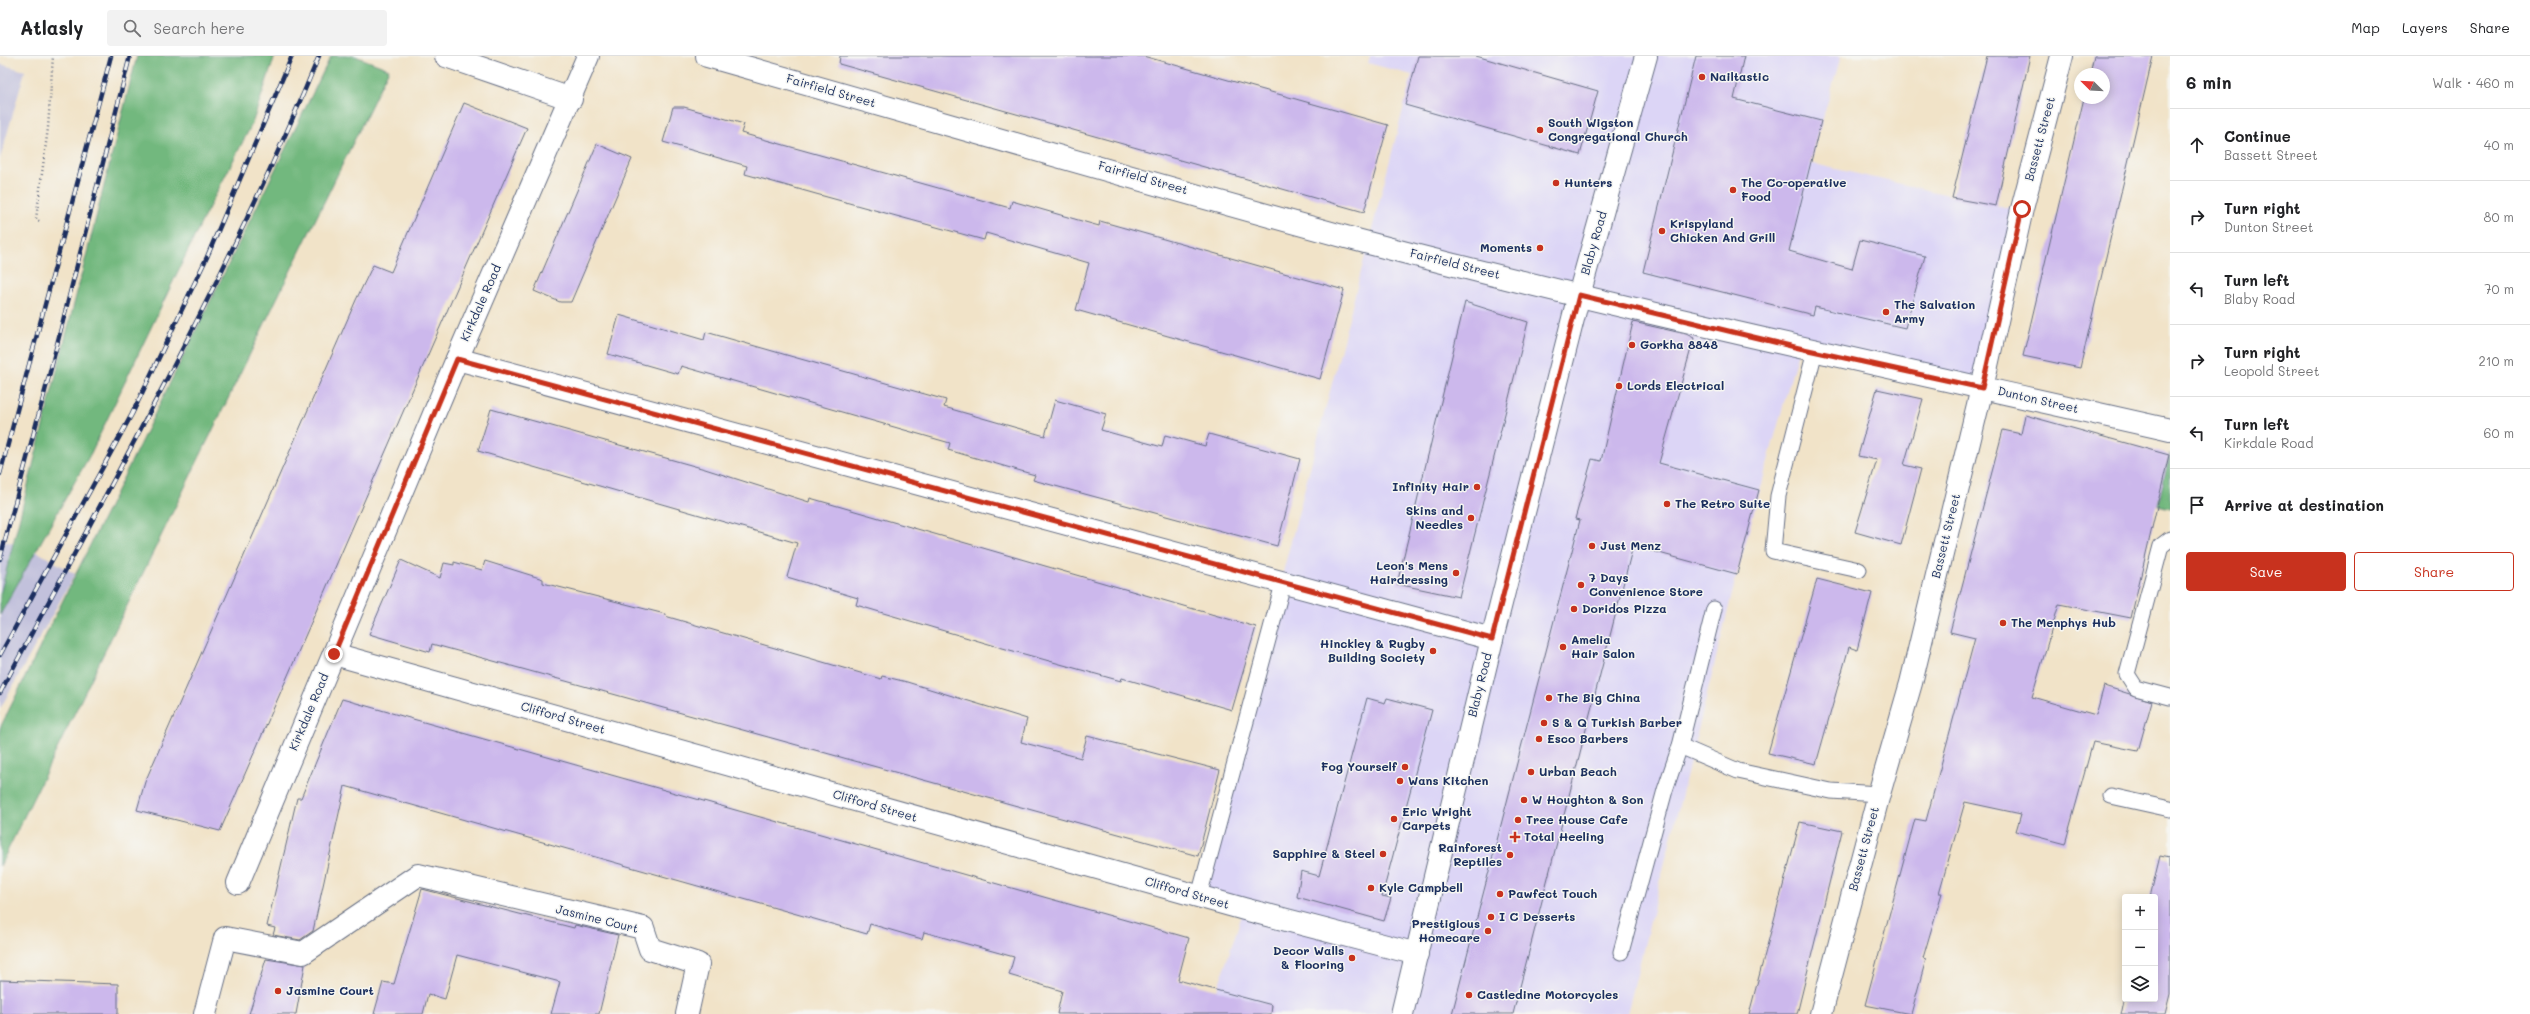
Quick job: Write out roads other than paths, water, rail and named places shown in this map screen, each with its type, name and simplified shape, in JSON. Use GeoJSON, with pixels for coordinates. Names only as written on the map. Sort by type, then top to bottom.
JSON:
{"type":"FeatureCollection","features":[{"type":"Feature","properties":{"kind":"street"},"geometry":{"type":"LineString","coordinates":[[446,56],[571,99]]}},
{"type":"Feature","properties":{"kind":"street","name":"Kirkdale Road"},"geometry":{"type":"LineString","coordinates":[[238,883],[457,359],[571,99],[588,56]]}},
{"type":"Feature","properties":{"kind":"street","name":"Fairfield Street"},"geometry":{"type":"LineString","coordinates":[[707,56],[1358,240],[1579,295]]}},
{"type":"Feature","properties":{"kind":"street","name":"Blaby Road"},"geometry":{"type":"LineString","coordinates":[[1402,1014],[1492,639],[1579,295],[1646,56]]}},
{"type":"Feature","properties":{"kind":"street","name":"Bassett Street"},"geometry":{"type":"LineString","coordinates":[[1821,1014],[1878,794],[1911,683],[1982,388],[2022,209],[2062,56]]}},
{"type":"Feature","properties":{"kind":"street","name":"Dunton Street"},"geometry":{"type":"LineString","coordinates":[[1579,295],[1815,351],[2170,430]]}},
{"type":"Feature","properties":{"kind":"street"},"geometry":{"type":"LineString","coordinates":[[457,359],[1284,584],[1492,639]]}},
{"type":"Feature","properties":{"kind":"street","name":"Clifford Street"},"geometry":{"type":"LineString","coordinates":[[334,654],[1199,896],[1417,954]]}},
{"type":"Feature","properties":{"kind":"street","name":"Jasmine Court"},"geometry":{"type":"LineString","coordinates":[[205,1014],[225,938],[303,953],[418,875],[643,928],[650,949],[698,964],[687,1014]]}},
{"type":"Feature","properties":{"kind":"lane"},"geometry":{"type":"LineString","coordinates":[[1815,351],[1778,496],[1773,551],[1859,570]]}},
{"type":"Feature","properties":{"kind":"lane"},"geometry":{"type":"LineString","coordinates":[[2170,539],[2161,546],[2127,674],[2136,688],[2170,697]]}},
{"type":"Feature","properties":{"kind":"lane"},"geometry":{"type":"LineString","coordinates":[[1199,896],[1284,584]]}},
{"type":"Feature","properties":{"kind":"lane"},"geometry":{"type":"LineString","coordinates":[[1621,952],[1665,790],[1680,746],[1714,609]]}},
{"type":"Feature","properties":{"kind":"lane"},"geometry":{"type":"LineString","coordinates":[[1680,746],[1738,771],[1831,791],[1878,794]]}},
{"type":"Feature","properties":{"kind":"lane"},"geometry":{"type":"LineString","coordinates":[[2111,796],[2170,808]]}},
{"type":"Feature","properties":{"kind":"railway"},"geometry":{"type":"LineString","coordinates":[[0,474],[111,56]]}},
{"type":"Feature","properties":{"kind":"railway"},"geometry":{"type":"LineString","coordinates":[[0,559],[49,376],[130,56]]}},
{"type":"Feature","properties":{"kind":"railway"},"geometry":{"type":"LineString","coordinates":[[0,655],[132,414],[207,257],[292,56]]}},
{"type":"Feature","properties":{"kind":"railway"},"geometry":{"type":"LineString","coordinates":[[0,693],[126,457],[208,299],[247,219],[319,56]]}},
{"type":"Feature","properties":{"kind":"place","name":"Nailtastic"},"geometry":{"type":"Point","coordinates":[1702,77]}},
{"type":"Feature","properties":{"kind":"place","name":"South Wigston Congregational Church"},"geometry":{"type":"Point","coordinates":[1540,130]}},
{"type":"Feature","properties":{"kind":"place","name":"Hunters"},"geometry":{"type":"Point","coordinates":[1556,183]}},
{"type":"Feature","properties":{"kind":"place","name":"The Co-operative Food"},"geometry":{"type":"Point","coordinates":[1733,190]}},
{"type":"Feature","properties":{"kind":"place","name":"Krispyland Chicken And Grill"},"geometry":{"type":"Point","coordinates":[1662,231]}},
{"type":"Feature","properties":{"kind":"place","name":"Moments"},"geometry":{"type":"Point","coordinates":[1540,248]}},
{"type":"Feature","properties":{"kind":"place","name":"The Salvation Army"},"geometry":{"type":"Point","coordinates":[1886,312]}},
{"type":"Feature","properties":{"kind":"place","name":"Gorkha 8848"},"geometry":{"type":"Point","coordinates":[1632,345]}},
{"type":"Feature","properties":{"kind":"place","name":"Lords Electrical"},"geometry":{"type":"Point","coordinates":[1619,386]}},
{"type":"Feature","properties":{"kind":"place","name":"Infinity Hair"},"geometry":{"type":"Point","coordinates":[1477,487]}},
{"type":"Feature","properties":{"kind":"place","name":"The Retro Suite"},"geometry":{"type":"Point","coordinates":[1667,504]}},
{"type":"Feature","properties":{"kind":"place","name":"Skins and Needles"},"geometry":{"type":"Point","coordinates":[1471,518]}},
{"type":"Feature","properties":{"kind":"place","name":"Just Menz"},"geometry":{"type":"Point","coordinates":[1592,546]}},
{"type":"Feature","properties":{"kind":"place","name":"Leon's Mens Hairdressing"},"geometry":{"type":"Point","coordinates":[1456,573]}},
{"type":"Feature","properties":{"kind":"place","name":"7 Days Convenience Store"},"geometry":{"type":"Point","coordinates":[1581,585]}},
{"type":"Feature","properties":{"kind":"place","name":"Doridos Pizza"},"geometry":{"type":"Point","coordinates":[1574,609]}},
{"type":"Feature","properties":{"kind":"place","name":"The Menphys Hub"},"geometry":{"type":"Point","coordinates":[2003,623]}},
{"type":"Feature","properties":{"kind":"place","name":"Amelia Hair Salon"},"geometry":{"type":"Point","coordinates":[1563,647]}},
{"type":"Feature","properties":{"kind":"place","name":"Hinckley & Rugby Building Society"},"geometry":{"type":"Point","coordinates":[1433,651]}},
{"type":"Feature","properties":{"kind":"place","name":"The Big China"},"geometry":{"type":"Point","coordinates":[1549,698]}},
{"type":"Feature","properties":{"kind":"place","name":"S & Q Turkish Barber"},"geometry":{"type":"Point","coordinates":[1544,723]}},
{"type":"Feature","properties":{"kind":"place","name":"Esco Barbers"},"geometry":{"type":"Point","coordinates":[1539,739]}},
{"type":"Feature","properties":{"kind":"place","name":"Fog Yourself"},"geometry":{"type":"Point","coordinates":[1405,767]}},
{"type":"Feature","properties":{"kind":"place","name":"Urban Beach"},"geometry":{"type":"Point","coordinates":[1531,772]}},
{"type":"Feature","properties":{"kind":"place","name":"Wans Kitchen"},"geometry":{"type":"Point","coordinates":[1400,781]}},
{"type":"Feature","properties":{"kind":"place","name":"W Houghton & Son"},"geometry":{"type":"Point","coordinates":[1524,800]}},
{"type":"Feature","properties":{"kind":"place","name":"Eric Wright Carpets"},"geometry":{"type":"Point","coordinates":[1394,819]}},
{"type":"Feature","properties":{"kind":"place","name":"Tree House Cafe"},"geometry":{"type":"Point","coordinates":[1518,820]}},
{"type":"Feature","properties":{"kind":"place","name":"Total Heeling"},"geometry":{"type":"Point","coordinates":[1515,837]}},
{"type":"Feature","properties":{"kind":"place","name":"Sapphire & Steel"},"geometry":{"type":"Point","coordinates":[1383,854]}},
{"type":"Feature","properties":{"kind":"place","name":"Rainforest Reptiles"},"geometry":{"type":"Point","coordinates":[1510,855]}},
{"type":"Feature","properties":{"kind":"place","name":"Kyle Campbell"},"geometry":{"type":"Point","coordinates":[1371,888]}},
{"type":"Feature","properties":{"kind":"place","name":"Pawfect Touch"},"geometry":{"type":"Point","coordinates":[1500,894]}},
{"type":"Feature","properties":{"kind":"place","name":"I C Desserts"},"geometry":{"type":"Point","coordinates":[1491,917]}},
{"type":"Feature","properties":{"kind":"place","name":"Prestigious Homecare"},"geometry":{"type":"Point","coordinates":[1488,931]}},
{"type":"Feature","properties":{"kind":"place","name":"Decor Walls & Flooring"},"geometry":{"type":"Point","coordinates":[1352,958]}},
{"type":"Feature","properties":{"kind":"place","name":"Jasmine Court"},"geometry":{"type":"Point","coordinates":[278,991]}},
{"type":"Feature","properties":{"kind":"place","name":"Castledine Motorcycles"},"geometry":{"type":"Point","coordinates":[1469,995]}}]}
